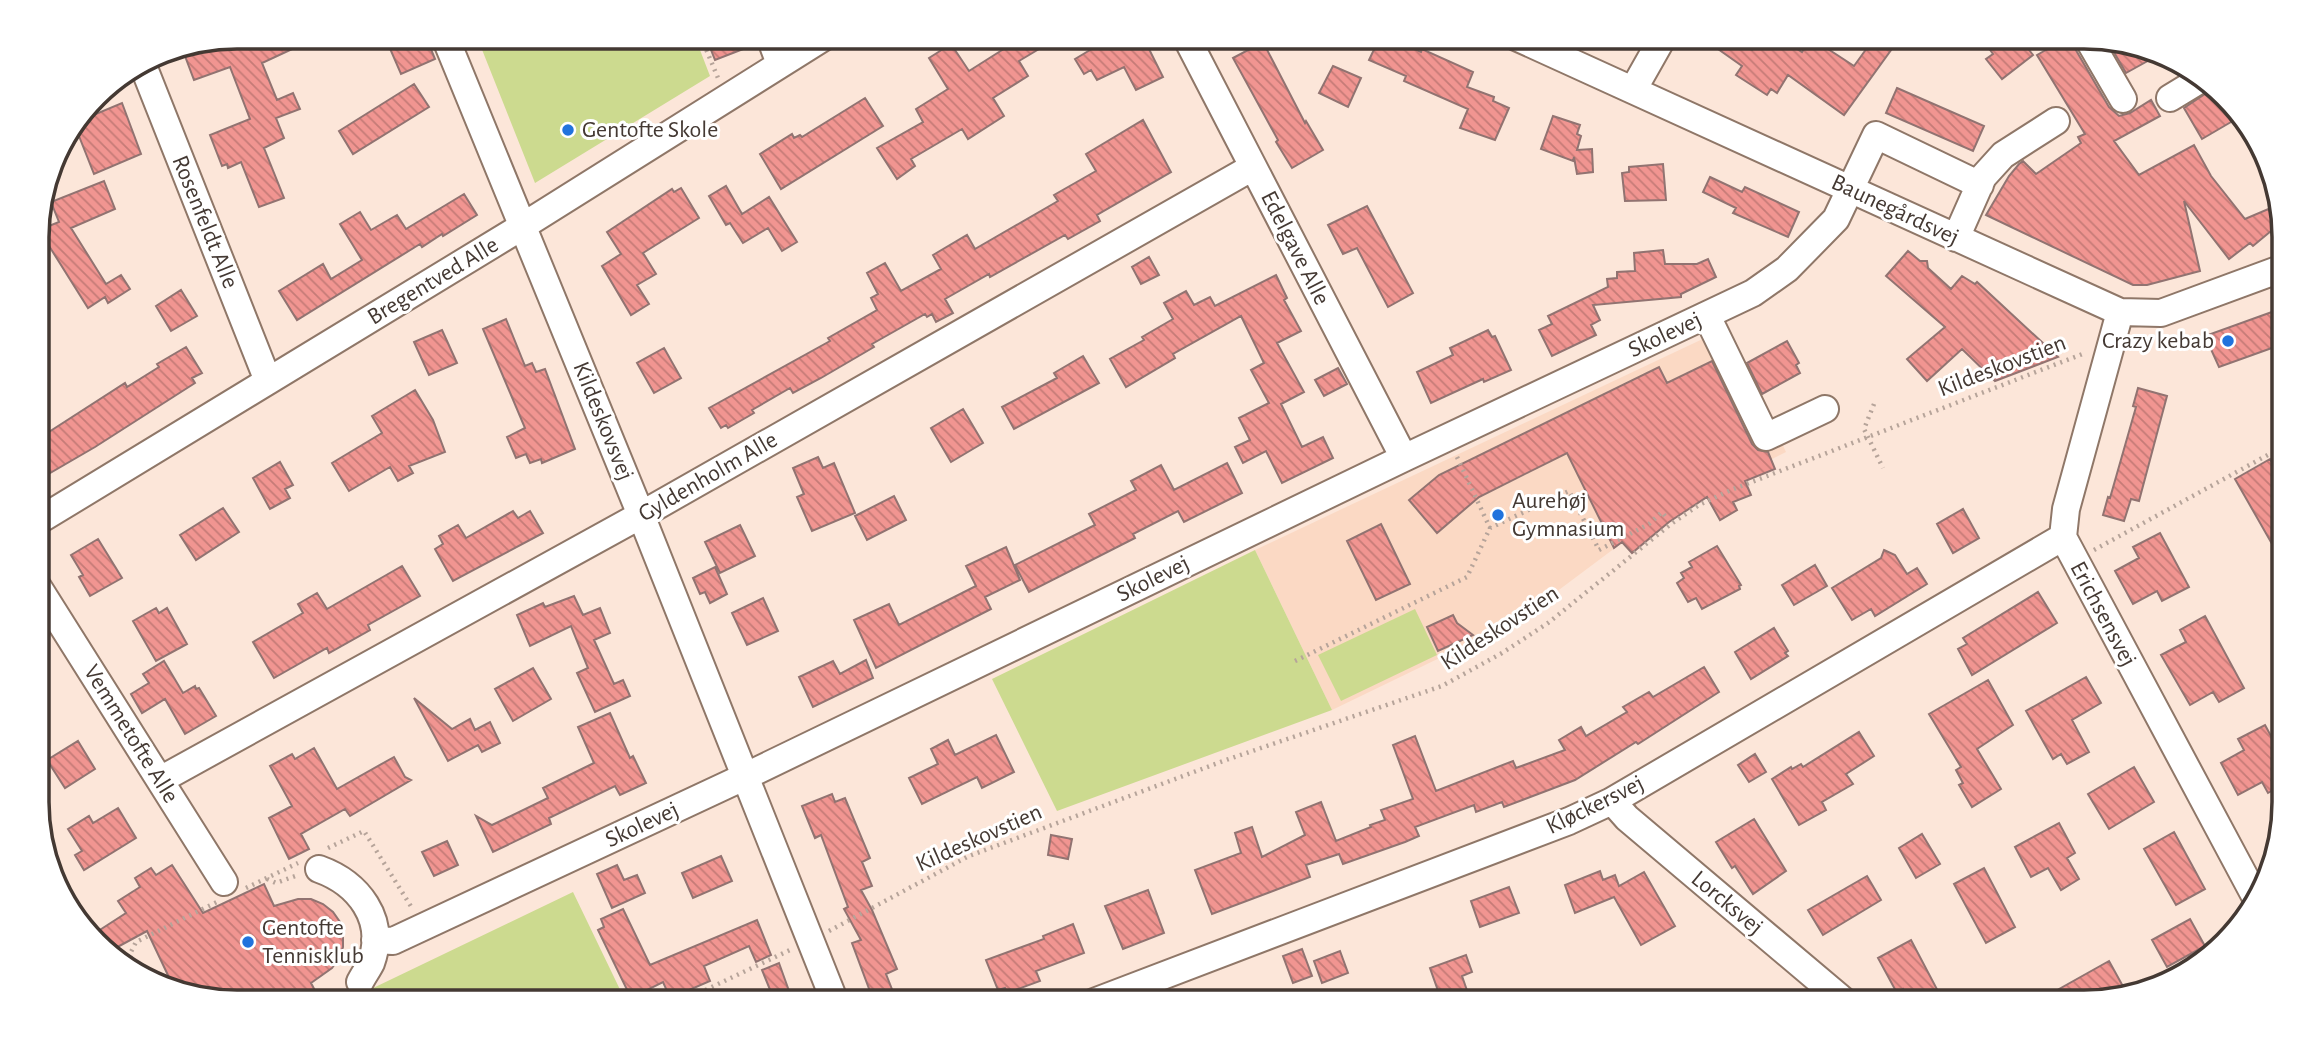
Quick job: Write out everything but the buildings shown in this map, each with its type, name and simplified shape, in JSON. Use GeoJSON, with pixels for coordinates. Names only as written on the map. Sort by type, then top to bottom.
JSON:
{"type":"FeatureCollection","features":[{"type":"Feature","properties":{"kind":"street","name":"Kildeskovsvej"},"geometry":{"type":"LineString","coordinates":[[450,49],[641,515],[830,990]]}},
{"type":"Feature","properties":{"kind":"street"},"geometry":{"type":"LineString","coordinates":[[773,49],[779,64]]}},
{"type":"Feature","properties":{"kind":"street","name":"Bregentved Alle"},"geometry":{"type":"LineString","coordinates":[[49,514],[523,226],[804,49]]}},
{"type":"Feature","properties":{"kind":"street","name":"Edelgave Alle"},"geometry":{"type":"LineString","coordinates":[[1192,49],[1404,458]]}},
{"type":"Feature","properties":{"kind":"street","name":"Baunegårdsvej"},"geometry":{"type":"LineString","coordinates":[[1542,49],[2120,312],[2161,313],[2272,272]]}},
{"type":"Feature","properties":{"kind":"street"},"geometry":{"type":"LineString","coordinates":[[1633,90],[1655,49]]}},
{"type":"Feature","properties":{"kind":"street"},"geometry":{"type":"LineString","coordinates":[[2094,50],[2123,99]]}},
{"type":"Feature","properties":{"kind":"street","name":"Rosenfeldt Alle"},"geometry":{"type":"LineString","coordinates":[[146,73],[268,381]]}},
{"type":"Feature","properties":{"kind":"street"},"geometry":{"type":"LineString","coordinates":[[2170,98],[2193,84]]}},
{"type":"Feature","properties":{"kind":"street"},"geometry":{"type":"LineString","coordinates":[[1956,238],[1983,177],[2003,155],[2056,121]]}},
{"type":"Feature","properties":{"kind":"street","name":"Skolevej"},"geometry":{"type":"LineString","coordinates":[[375,940],[393,941],[744,777],[1447,437],[1707,316],[1762,287],[1787,269],[1836,219],[1876,135],[1980,185]]}},
{"type":"Feature","properties":{"kind":"street","name":"Gyldenholm Alle"},"geometry":{"type":"LineString","coordinates":[[160,780],[641,515],[1253,167]]}},
{"type":"Feature","properties":{"kind":"street","name":"Erichsensvej"},"geometry":{"type":"LineString","coordinates":[[2120,312],[2066,509],[2063,537],[2251,888]]}},
{"type":"Feature","properties":{"kind":"street"},"geometry":{"type":"LineString","coordinates":[[1707,316],[1766,437],[1825,409]]}},
{"type":"Feature","properties":{"kind":"street","name":"Kløckersvej"},"geometry":{"type":"LineString","coordinates":[[1125,990],[1569,821],[1612,801],[2063,537]]}},
{"type":"Feature","properties":{"kind":"street","name":"Vemmetofte Alle"},"geometry":{"type":"LineString","coordinates":[[49,604],[224,882]]}},
{"type":"Feature","properties":{"kind":"street","name":"Lorcksvej"},"geometry":{"type":"LineString","coordinates":[[1612,801],[1627,818],[1826,990]]}},
{"type":"Feature","properties":{"kind":"street"},"geometry":{"type":"LineString","coordinates":[[319,869],[348,883],[360,894],[368,908],[375,940],[371,962],[360,982]]}},
{"type":"Feature","properties":{"kind":"path"},"geometry":{"type":"LineString","coordinates":[[706,49],[726,98]]}},
{"type":"Feature","properties":{"kind":"path","name":"Kildeskovstien"},"geometry":{"type":"LineString","coordinates":[[705,990],[811,940],[970,856],[1226,760],[1442,686],[1502,653],[1548,623],[1670,523],[1699,505],[1731,490],[2112,343]]}},
{"type":"Feature","properties":{"kind":"path"},"geometry":{"type":"LineString","coordinates":[[1874,404],[1864,429],[1883,468]]}},
{"type":"Feature","properties":{"kind":"path"},"geometry":{"type":"LineString","coordinates":[[1447,437],[1490,528]]}},
{"type":"Feature","properties":{"kind":"path"},"geometry":{"type":"LineString","coordinates":[[2075,561],[2272,454]]}},
{"type":"Feature","properties":{"kind":"path"},"geometry":{"type":"LineString","coordinates":[[1294,661],[1467,577],[1490,528],[1569,491],[1600,550],[1649,524],[1662,512],[1665,516]]}},
{"type":"Feature","properties":{"kind":"path"},"geometry":{"type":"LineString","coordinates":[[266,878],[276,883],[319,869]]}},
{"type":"Feature","properties":{"kind":"path"},"geometry":{"type":"LineString","coordinates":[[130,956],[136,942],[232,895],[224,882]]}},
{"type":"Feature","properties":{"kind":"shaded area","name":"Aurehøj Gymnasium"},"geometry":{"type":"Polygon","coordinates":[[[1726,328],[1786,452],[1677,507],[1619,545],[1461,663],[1454,651],[1332,710],[1255,550],[1726,328]]]}},
{"type":"Feature","properties":{"kind":"green space","name":"Gentofte Skole"},"geometry":{"type":"Polygon","coordinates":[[[482,49],[700,49],[710,76],[535,183],[482,49]]]}},
{"type":"Feature","properties":{"kind":"green space"},"geometry":{"type":"Polygon","coordinates":[[[1255,550],[1332,710],[1057,811],[992,679],[1255,550]]]}},
{"type":"Feature","properties":{"kind":"green space"},"geometry":{"type":"Polygon","coordinates":[[[1415,609],[1437,655],[1341,701],[1318,655],[1415,609]]]}},
{"type":"Feature","properties":{"kind":"green space"},"geometry":{"type":"Polygon","coordinates":[[[573,892],[620,990],[369,990],[573,892]]]}},
{"type":"Feature","properties":{"kind":"place","name":"Gentofte Skole"},"geometry":{"type":"Point","coordinates":[568,130]}},
{"type":"Feature","properties":{"kind":"place","name":"Crazy kebab"},"geometry":{"type":"Point","coordinates":[2228,341]}},
{"type":"Feature","properties":{"kind":"place","name":"Aurehøj Gymnasium"},"geometry":{"type":"Point","coordinates":[1498,515]}},
{"type":"Feature","properties":{"kind":"place","name":"Gentofte Tennisklub"},"geometry":{"type":"Point","coordinates":[248,942]}}]}
